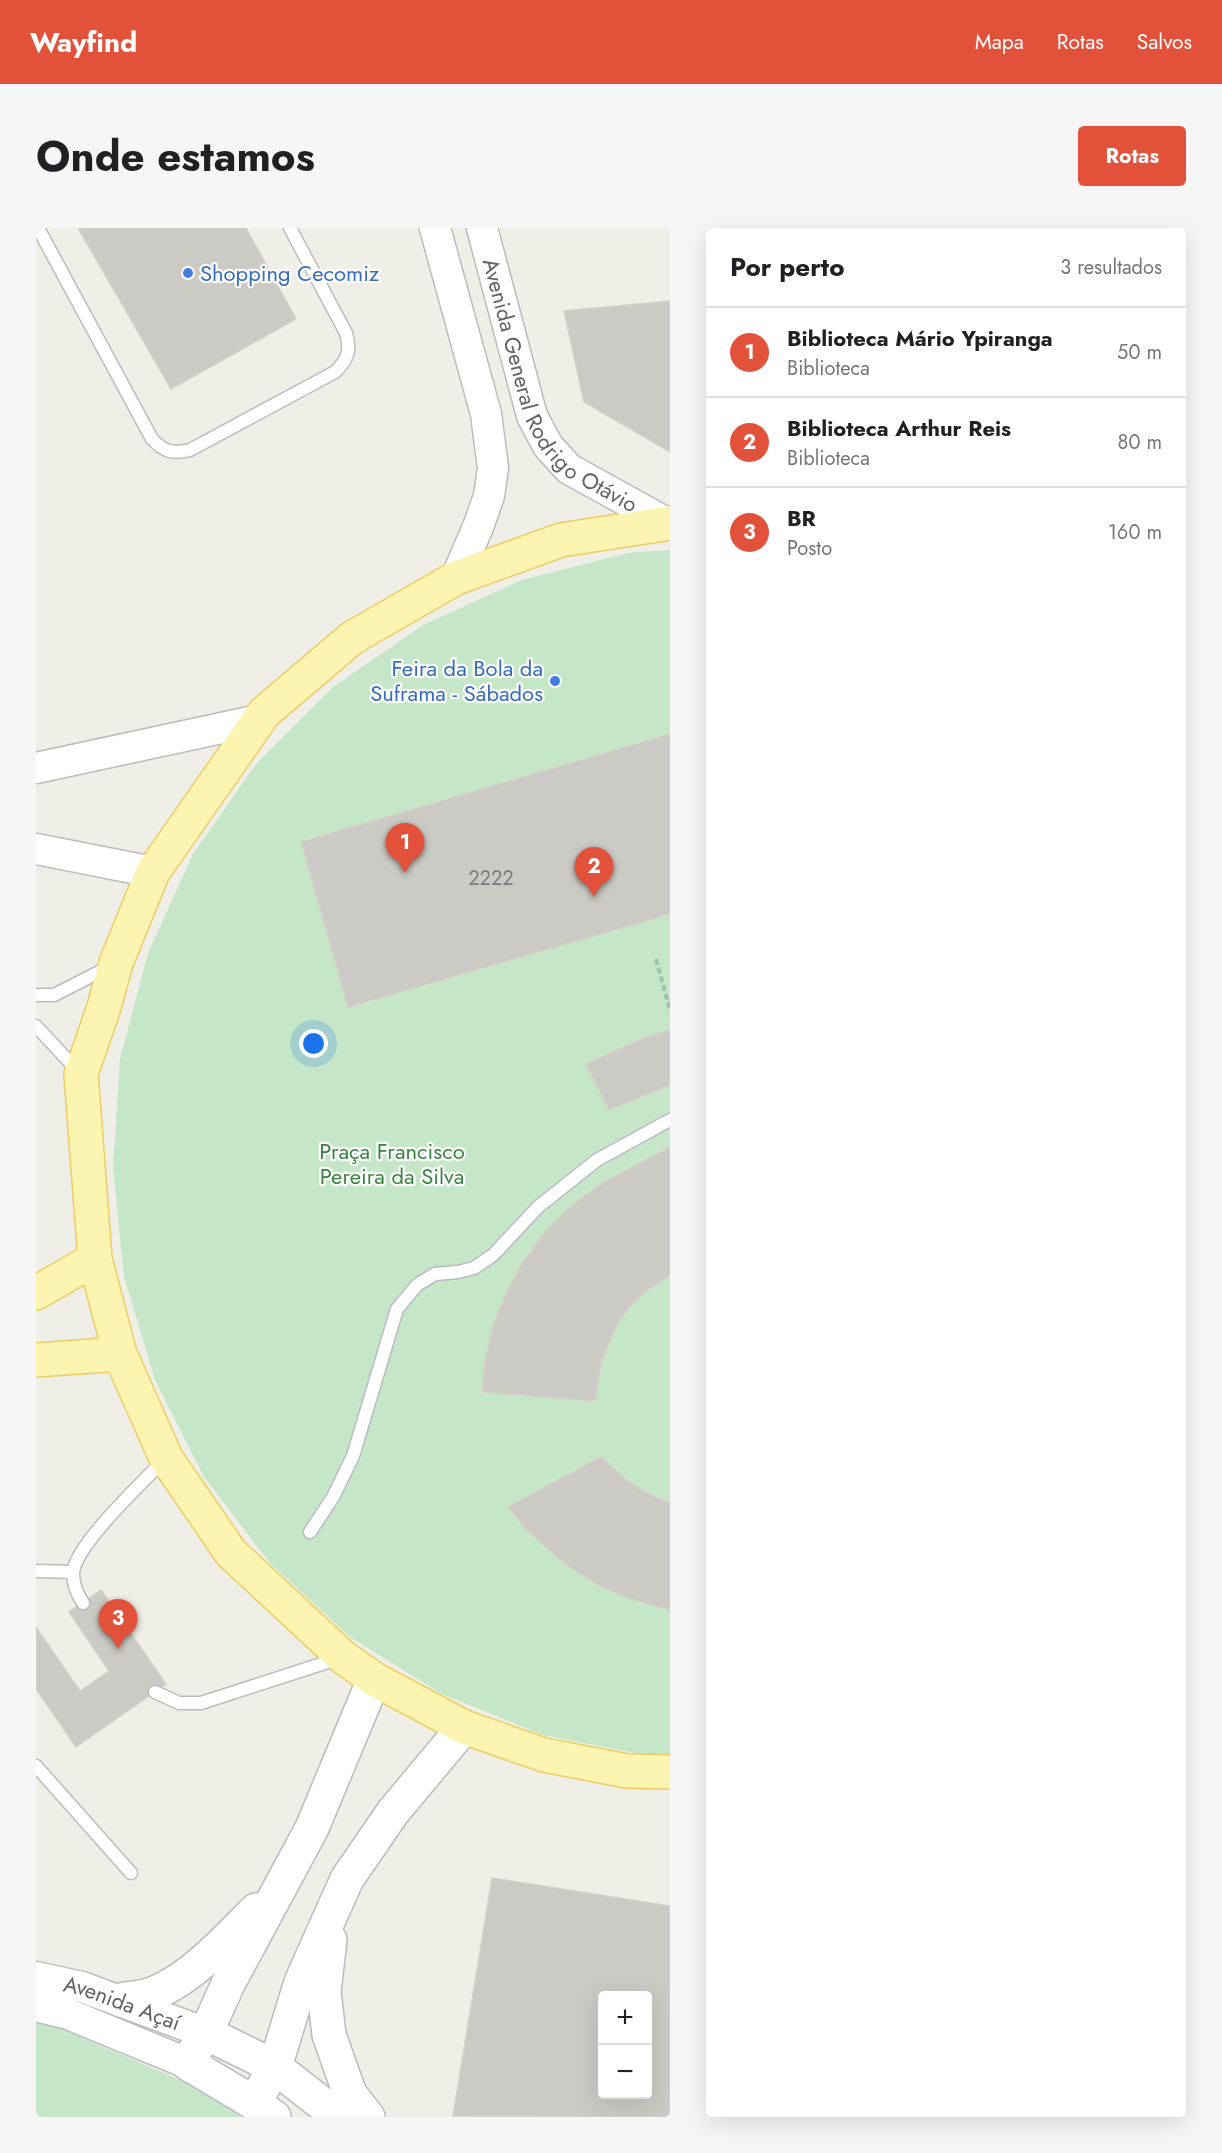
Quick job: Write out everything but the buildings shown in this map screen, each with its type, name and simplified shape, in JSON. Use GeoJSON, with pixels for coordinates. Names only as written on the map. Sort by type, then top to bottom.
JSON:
{"type":"FeatureCollection","features":[{"type":"Feature","properties":{"kind":"main road"},"geometry":{"type":"LineString","coordinates":[[668,523],[561,540],[456,578],[352,638],[259,720],[153,872],[116,963],[81,1074],[95,1259],[120,1354],[166,1458],[231,1553],[343,1657],[374,1679],[464,1727],[544,1755],[627,1771],[670,1772]]}},
{"type":"Feature","properties":{"kind":"main road"},"geometry":{"type":"LineString","coordinates":[[36,1293],[95,1259]]}},
{"type":"Feature","properties":{"kind":"main road"},"geometry":{"type":"LineString","coordinates":[[36,1360],[120,1354]]}},
{"type":"Feature","properties":{"kind":"main road"},"geometry":{"type":"LineString","coordinates":[[374,1679],[312,1828],[228,1984],[206,2033],[187,2063],[264,2110],[301,1982],[347,1879],[393,1812],[464,1727]]}},
{"type":"Feature","properties":{"kind":"main road"},"geometry":{"type":"LineString","coordinates":[[121,2000],[149,1995],[174,1982],[208,1958],[282,1884]]}},
{"type":"Feature","properties":{"kind":"main road"},"geometry":{"type":"LineString","coordinates":[[334,1908],[324,1991],[329,2035],[350,2094],[368,2117]]}},
{"type":"Feature","properties":{"kind":"main road"},"geometry":{"type":"LineString","coordinates":[[206,2033],[275,2067],[339,2117]]}},
{"type":"Feature","properties":{"kind":"street","name":"Avenida General Rodrigo Otávio"},"geometry":{"type":"LineString","coordinates":[[435,228],[486,414],[493,468],[489,495],[456,578]]}},
{"type":"Feature","properties":{"kind":"street","name":"Avenida General Rodrigo Otávio"},"geometry":{"type":"LineString","coordinates":[[482,228],[532,416],[548,446],[568,468],[668,523]]}},
{"type":"Feature","properties":{"kind":"street"},"geometry":{"type":"LineString","coordinates":[[36,768],[259,720]]}},
{"type":"Feature","properties":{"kind":"street"},"geometry":{"type":"LineString","coordinates":[[36,849],[153,872]]}},
{"type":"Feature","properties":{"kind":"street","name":"Avenida Açaí"},"geometry":{"type":"LineString","coordinates":[[36,1977],[60,1980],[121,2000],[206,2033]]}},
{"type":"Feature","properties":{"kind":"street","name":"Avenida Açaí"},"geometry":{"type":"LineString","coordinates":[[36,2006],[68,2014],[187,2063]]}},
{"type":"Feature","properties":{"kind":"lane"},"geometry":{"type":"LineString","coordinates":[[38,228],[152,439],[162,450],[176,454],[190,450],[304,389],[335,372],[346,362],[350,348],[346,333],[290,228]]}},
{"type":"Feature","properties":{"kind":"lane"},"geometry":{"type":"LineString","coordinates":[[36,995],[54,995],[116,963]]}},
{"type":"Feature","properties":{"kind":"lane"},"geometry":{"type":"LineString","coordinates":[[36,1026],[81,1074]]}},
{"type":"Feature","properties":{"kind":"lane"},"geometry":{"type":"LineString","coordinates":[[309,1532],[333,1497],[353,1455],[397,1309],[417,1285],[435,1274],[474,1268],[493,1255],[538,1207],[597,1160],[670,1120]]}},
{"type":"Feature","properties":{"kind":"lane"},"geometry":{"type":"LineString","coordinates":[[83,1603],[76,1593],[73,1572],[86,1544],[166,1458]]}},
{"type":"Feature","properties":{"kind":"lane"},"geometry":{"type":"LineString","coordinates":[[36,1571],[73,1572]]}},
{"type":"Feature","properties":{"kind":"lane"},"geometry":{"type":"LineString","coordinates":[[155,1692],[179,1702],[201,1703],[343,1657]]}},
{"type":"Feature","properties":{"kind":"lane"},"geometry":{"type":"LineString","coordinates":[[36,1766],[131,1873]]}},
{"type":"Feature","properties":{"kind":"path"},"geometry":{"type":"LineString","coordinates":[[656,959],[670,1010]]}},
{"type":"Feature","properties":{"kind":"green space","name":"Praça Francisco Pereira da Silva"},"geometry":{"type":"Polygon","coordinates":[[[670,550],[670,1757],[650,1756],[543,1735],[442,1694],[350,1637],[270,1563],[204,1477],[155,1380],[124,1276],[113,1167],[120,1059],[148,953],[193,854],[256,764],[333,687],[423,625],[522,580],[628,553],[670,550]]]}},
{"type":"Feature","properties":{"kind":"green space"},"geometry":{"type":"Polygon","coordinates":[[[36,2018],[203,2090],[241,2117],[36,2117],[36,2018]]]}},
{"type":"Feature","properties":{"kind":"place","name":"Shopping Cecomiz"},"geometry":{"type":"Point","coordinates":[188,273]}},
{"type":"Feature","properties":{"kind":"place","name":"Feira da Bola da Suframa - Sábados"},"geometry":{"type":"Point","coordinates":[555,681]}},
{"type":"Feature","properties":{"kind":"place","name":"Biblioteca Mário Ypiranga"},"geometry":{"type":"Point","coordinates":[405,873]}},
{"type":"Feature","properties":{"kind":"place","name":"Biblioteca Arthur Reis"},"geometry":{"type":"Point","coordinates":[594,897]}},
{"type":"Feature","properties":{"kind":"place","name":"BR"},"geometry":{"type":"Point","coordinates":[118,1649]}}]}
